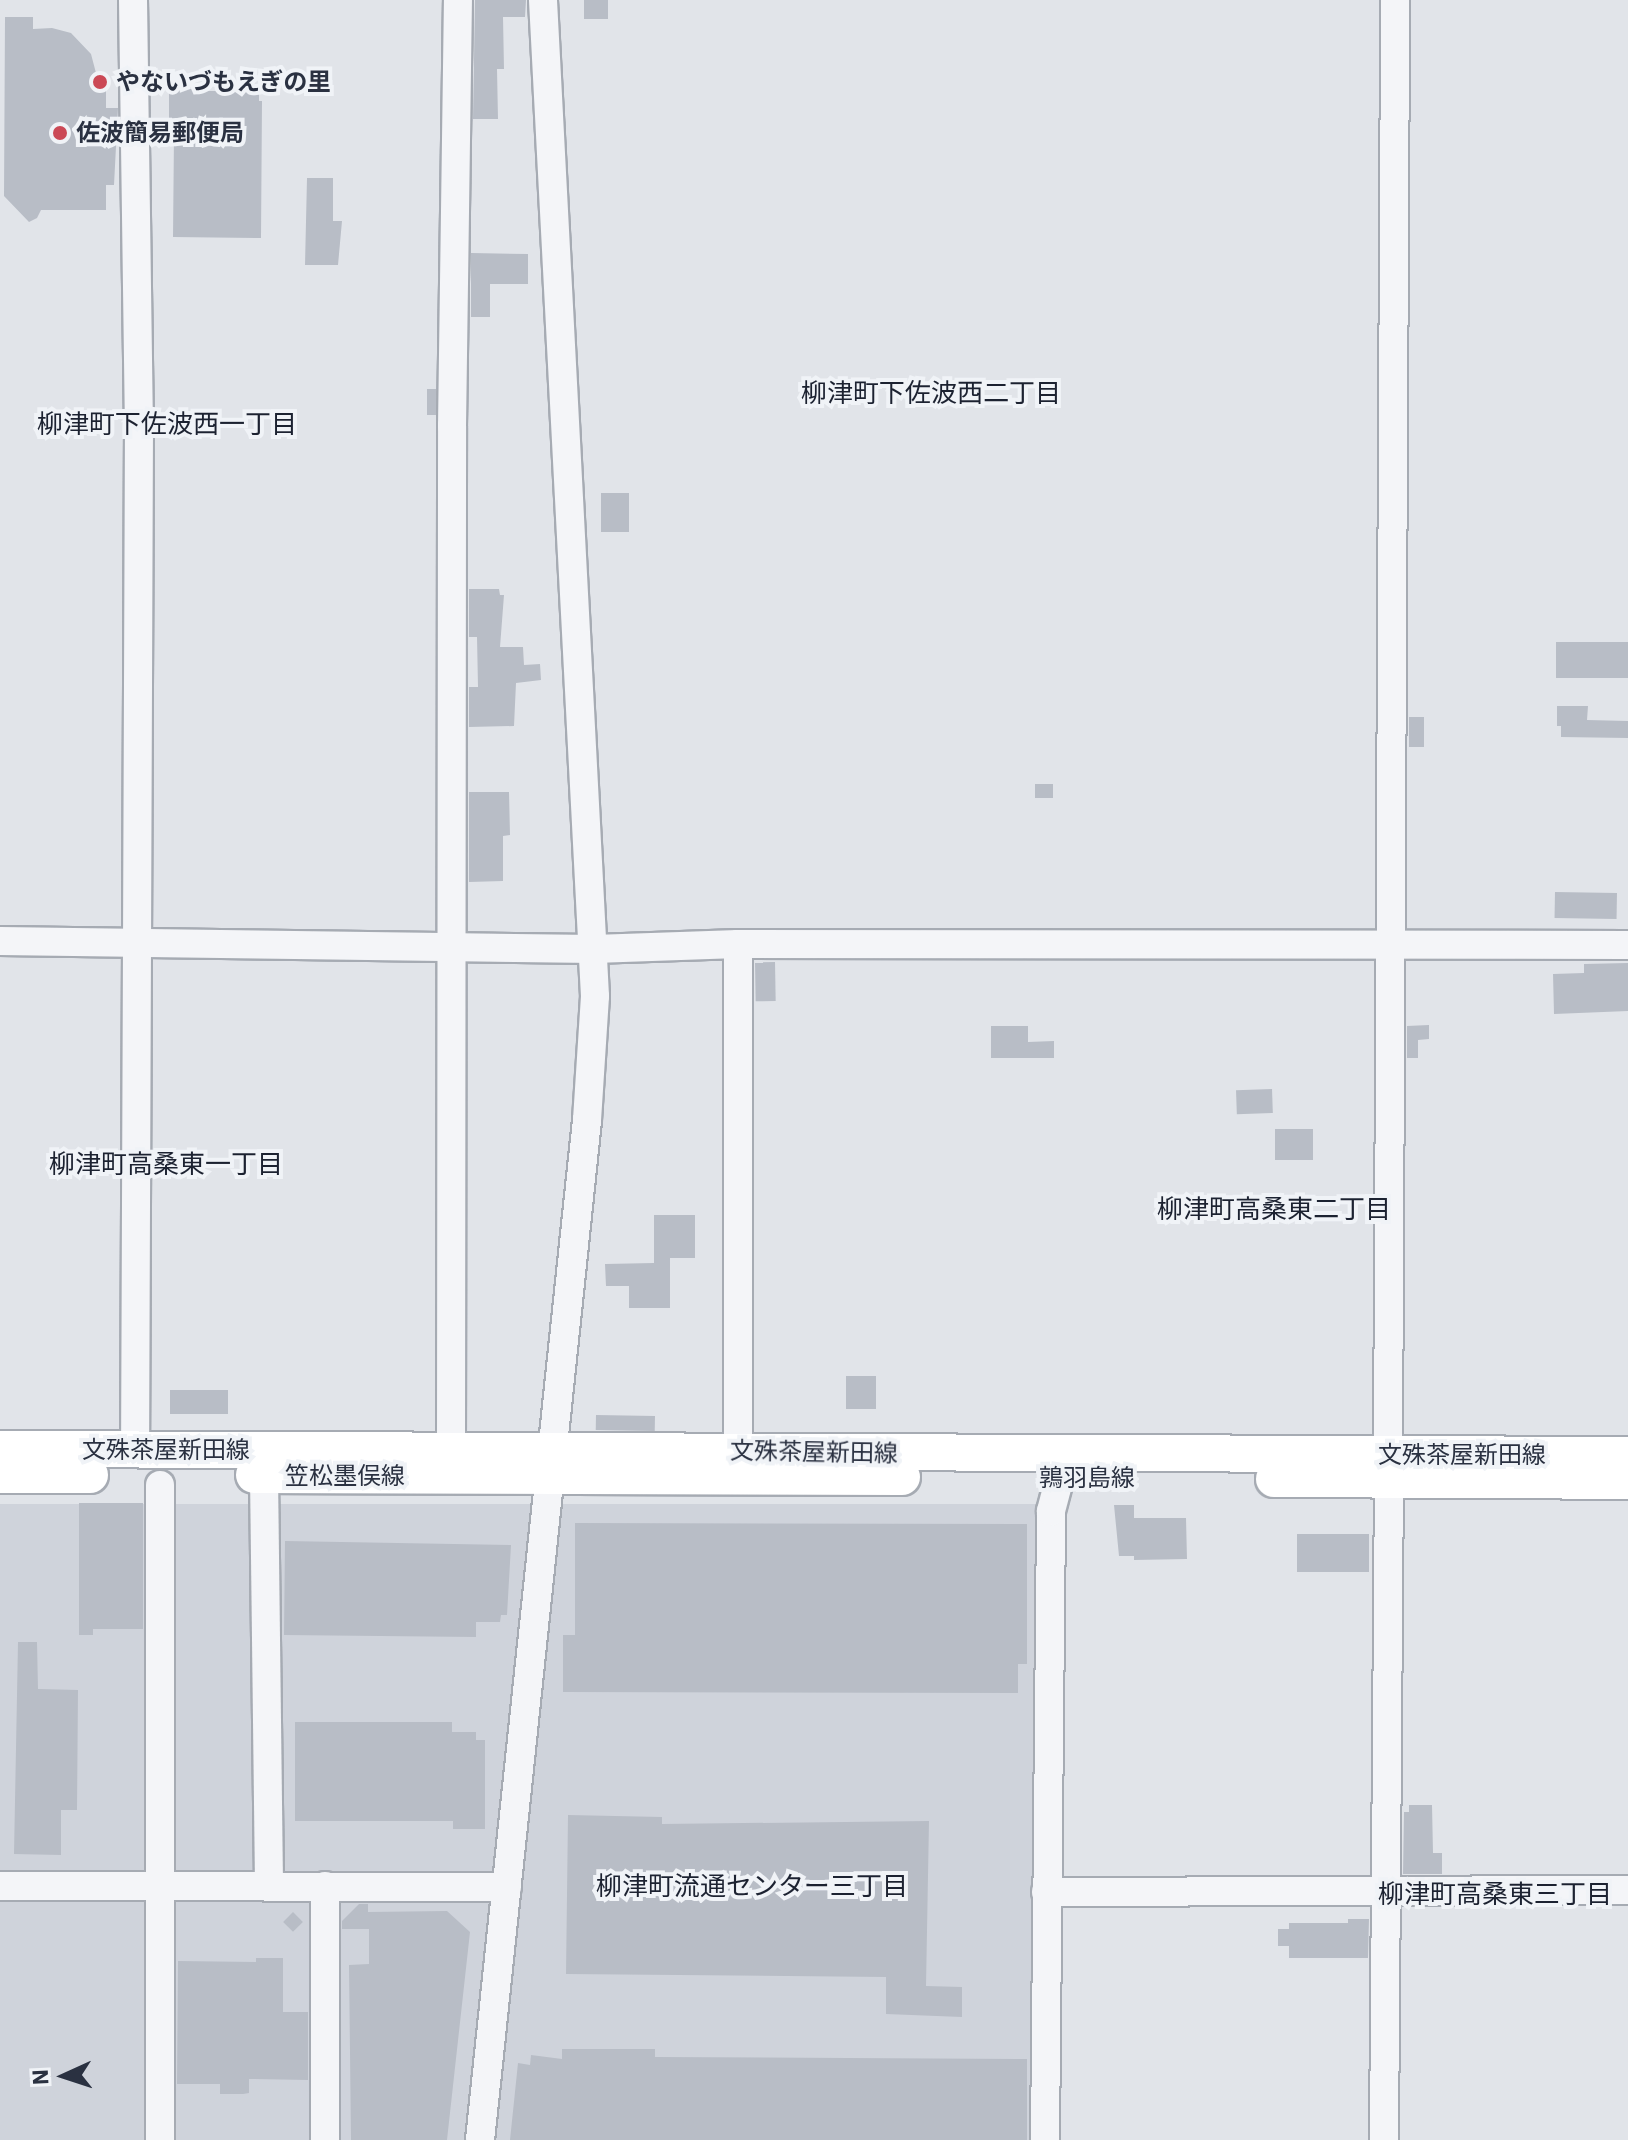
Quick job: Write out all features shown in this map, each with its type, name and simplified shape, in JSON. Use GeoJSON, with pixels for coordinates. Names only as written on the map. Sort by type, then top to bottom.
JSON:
{"type":"FeatureCollection","features":[{"type":"Feature","properties":{"kind":"main road","name":"文殊茶屋新田線"},"geometry":{"type":"LineString","coordinates":[[0,1449],[451,1449],[549,1463],[738,1451],[1063,1466]]}},
{"type":"Feature","properties":{"kind":"main road","name":"文殊茶屋新田線"},"geometry":{"type":"LineString","coordinates":[[1389,1467],[1628,1455]]}},
{"type":"Feature","properties":{"kind":"main road","name":"鶉羽島線"},"geometry":{"type":"LineString","coordinates":[[549,1463],[1389,1467],[1628,1481]]}},
{"type":"Feature","properties":{"kind":"main road","name":"笠松墨俣線"},"geometry":{"type":"LineString","coordinates":[[0,1475],[264,1475],[549,1463]]}},
{"type":"Feature","properties":{"kind":"street"},"geometry":{"type":"LineString","coordinates":[[133,0],[139,425],[135,1451]]}},
{"type":"Feature","properties":{"kind":"street"},"geometry":{"type":"LineString","coordinates":[[451,1449],[452,426],[458,0]]}},
{"type":"Feature","properties":{"kind":"street"},"geometry":{"type":"LineString","coordinates":[[480,2140],[593,1057],[594,949],[543,0]]}},
{"type":"Feature","properties":{"kind":"street"},"geometry":{"type":"LineString","coordinates":[[1384,2140],[1395,0]]}},
{"type":"Feature","properties":{"kind":"street"},"geometry":{"type":"LineString","coordinates":[[0,941],[594,949],[738,944],[1628,945]]}},
{"type":"Feature","properties":{"kind":"street"},"geometry":{"type":"LineString","coordinates":[[738,944],[738,1451]]}},
{"type":"Feature","properties":{"kind":"street"},"geometry":{"type":"LineString","coordinates":[[1045,2140],[1051,1511],[1063,1466]]}},
{"type":"Feature","properties":{"kind":"street"},"geometry":{"type":"LineString","coordinates":[[264,1475],[269,1886]]}},
{"type":"Feature","properties":{"kind":"street"},"geometry":{"type":"LineString","coordinates":[[160,1485],[160,2140]]}},
{"type":"Feature","properties":{"kind":"street"},"geometry":{"type":"LineString","coordinates":[[0,1886],[507,1887]]}},
{"type":"Feature","properties":{"kind":"street"},"geometry":{"type":"LineString","coordinates":[[325,1886],[325,2140]]}},
{"type":"Feature","properties":{"kind":"street"},"geometry":{"type":"LineString","coordinates":[[1046,1892],[1628,1890]]}},
{"type":"Feature","properties":{"kind":"shaded area"},"geometry":{"type":"Polygon","coordinates":[[[0,1504],[1036,1504],[1036,2140],[0,2140],[0,1504]]]}},
{"type":"Feature","properties":{"kind":"building"},"geometry":{"type":"Polygon","coordinates":[[[475,0],[526,0],[525,17],[503,17],[504,69],[497,69],[498,119],[473,119],[475,0]]]}},
{"type":"Feature","properties":{"kind":"building"},"geometry":{"type":"Polygon","coordinates":[[[584,0],[608,0],[608,19],[584,19],[584,0]]]}},
{"type":"Feature","properties":{"kind":"building"},"geometry":{"type":"Polygon","coordinates":[[[5,17],[33,17],[33,29],[52,28],[71,33],[91,54],[96,73],[95,89],[106,89],[106,108],[118,108],[114,185],[106,185],[106,210],[41,210],[37,218],[29,222],[4,196],[5,17]]]}},
{"type":"Feature","properties":{"kind":"building"},"geometry":{"type":"Polygon","coordinates":[[[169,87],[196,87],[196,91],[259,91],[259,101],[262,101],[261,238],[173,237],[174,134],[169,134],[169,87]]]}},
{"type":"Feature","properties":{"kind":"building"},"geometry":{"type":"Polygon","coordinates":[[[307,178],[333,178],[333,221],[342,221],[338,265],[305,265],[307,178]]]}},
{"type":"Feature","properties":{"kind":"building"},"geometry":{"type":"Polygon","coordinates":[[[471,253],[528,254],[528,284],[490,284],[490,317],[471,317],[471,253]]]}},
{"type":"Feature","properties":{"kind":"building"},"geometry":{"type":"Polygon","coordinates":[[[427,389],[436,389],[436,415],[427,415],[427,389]]]}},
{"type":"Feature","properties":{"kind":"building"},"geometry":{"type":"Polygon","coordinates":[[[601,493],[629,493],[629,532],[601,532],[601,493]]]}},
{"type":"Feature","properties":{"kind":"building"},"geometry":{"type":"Polygon","coordinates":[[[469,589],[499,589],[500,595],[504,595],[500,647],[523,647],[524,665],[540,664],[541,680],[516,683],[514,726],[469,727],[469,687],[478,687],[477,637],[469,637],[469,589]]]}},
{"type":"Feature","properties":{"kind":"building"},"geometry":{"type":"Polygon","coordinates":[[[1556,642],[1628,642],[1628,678],[1556,678],[1556,642]]]}},
{"type":"Feature","properties":{"kind":"building"},"geometry":{"type":"Polygon","coordinates":[[[1557,706],[1588,706],[1587,720],[1628,721],[1628,738],[1561,737],[1561,726],[1557,726],[1557,706]]]}},
{"type":"Feature","properties":{"kind":"building"},"geometry":{"type":"Polygon","coordinates":[[[1409,717],[1424,717],[1424,747],[1409,747],[1409,717]]]}},
{"type":"Feature","properties":{"kind":"building"},"geometry":{"type":"Polygon","coordinates":[[[1035,784],[1053,784],[1053,798],[1035,798],[1035,784]]]}},
{"type":"Feature","properties":{"kind":"building"},"geometry":{"type":"Polygon","coordinates":[[[469,792],[509,792],[510,835],[503,836],[503,881],[469,882],[469,792]]]}},
{"type":"Feature","properties":{"kind":"building"},"geometry":{"type":"Polygon","coordinates":[[[1555,892],[1617,893],[1617,919],[1555,918],[1555,892]]]}},
{"type":"Feature","properties":{"kind":"building"},"geometry":{"type":"Polygon","coordinates":[[[755,962],[775,962],[776,1001],[756,1001],[755,962]]]}},
{"type":"Feature","properties":{"kind":"building"},"geometry":{"type":"Polygon","coordinates":[[[1628,963],[1628,1011],[1554,1014],[1553,974],[1584,973],[1584,964],[1628,963]]]}},
{"type":"Feature","properties":{"kind":"building"},"geometry":{"type":"Polygon","coordinates":[[[1429,1025],[1429,1039],[1418,1040],[1418,1058],[1407,1058],[1407,1026],[1429,1025]]]}},
{"type":"Feature","properties":{"kind":"building"},"geometry":{"type":"Polygon","coordinates":[[[991,1026],[1028,1026],[1028,1042],[1054,1041],[1054,1058],[991,1058],[991,1026]]]}},
{"type":"Feature","properties":{"kind":"building"},"geometry":{"type":"Polygon","coordinates":[[[1272,1089],[1273,1113],[1237,1114],[1236,1090],[1272,1089]]]}},
{"type":"Feature","properties":{"kind":"building"},"geometry":{"type":"Polygon","coordinates":[[[1275,1129],[1313,1129],[1313,1160],[1275,1160],[1275,1129]]]}},
{"type":"Feature","properties":{"kind":"building"},"geometry":{"type":"Polygon","coordinates":[[[654,1215],[695,1215],[695,1258],[670,1258],[670,1308],[629,1308],[629,1286],[606,1286],[605,1264],[654,1263],[654,1215]]]}},
{"type":"Feature","properties":{"kind":"building"},"geometry":{"type":"Polygon","coordinates":[[[846,1376],[876,1376],[876,1409],[846,1409],[846,1376]]]}},
{"type":"Feature","properties":{"kind":"building"},"geometry":{"type":"Polygon","coordinates":[[[170,1390],[228,1390],[228,1414],[170,1414],[170,1390]]]}},
{"type":"Feature","properties":{"kind":"building"},"geometry":{"type":"Polygon","coordinates":[[[596,1415],[655,1416],[655,1431],[596,1430],[596,1415]]]}},
{"type":"Feature","properties":{"kind":"building"},"geometry":{"type":"Polygon","coordinates":[[[79,1503],[143,1503],[143,1629],[93,1629],[93,1635],[79,1635],[79,1503]]]}},
{"type":"Feature","properties":{"kind":"building"},"geometry":{"type":"Polygon","coordinates":[[[1114,1505],[1134,1505],[1134,1518],[1186,1518],[1187,1559],[1134,1560],[1134,1556],[1119,1556],[1114,1505]]]}},
{"type":"Feature","properties":{"kind":"building"},"geometry":{"type":"Polygon","coordinates":[[[575,1523],[1027,1524],[1027,1664],[1018,1664],[1018,1693],[563,1692],[563,1635],[575,1635],[575,1523]]]}},
{"type":"Feature","properties":{"kind":"building"},"geometry":{"type":"Polygon","coordinates":[[[1297,1534],[1369,1534],[1369,1572],[1297,1572],[1297,1534]]]}},
{"type":"Feature","properties":{"kind":"building"},"geometry":{"type":"Polygon","coordinates":[[[285,1541],[511,1545],[507,1615],[501,1615],[500,1622],[476,1622],[476,1637],[284,1635],[285,1541]]]}},
{"type":"Feature","properties":{"kind":"building"},"geometry":{"type":"Polygon","coordinates":[[[18,1642],[37,1642],[38,1689],[78,1690],[77,1810],[61,1810],[61,1855],[14,1854],[18,1642]]]}},
{"type":"Feature","properties":{"kind":"building"},"geometry":{"type":"Polygon","coordinates":[[[295,1722],[452,1722],[452,1732],[476,1732],[476,1740],[485,1740],[485,1829],[453,1829],[453,1821],[295,1821],[295,1722]]]}},
{"type":"Feature","properties":{"kind":"building"},"geometry":{"type":"Polygon","coordinates":[[[1409,1805],[1432,1805],[1433,1853],[1442,1853],[1442,1874],[1403,1874],[1404,1812],[1409,1812],[1409,1805]]]}},
{"type":"Feature","properties":{"kind":"building"},"geometry":{"type":"Polygon","coordinates":[[[568,1815],[662,1817],[662,1824],[929,1821],[926,1986],[962,1987],[962,2017],[886,2014],[886,1977],[566,1974],[568,1815]]]}},
{"type":"Feature","properties":{"kind":"building"},"geometry":{"type":"Polygon","coordinates":[[[359,1904],[368,1904],[368,1912],[447,1911],[470,1932],[447,2140],[351,2140],[349,1965],[369,1964],[369,1929],[342,1929],[342,1921],[359,1904]]]}},
{"type":"Feature","properties":{"kind":"building"},"geometry":{"type":"Polygon","coordinates":[[[293,1912],[303,1922],[293,1932],[283,1922],[293,1912]]]}},
{"type":"Feature","properties":{"kind":"building"},"geometry":{"type":"Polygon","coordinates":[[[1348,1919],[1369,1919],[1368,1958],[1289,1958],[1289,1946],[1278,1946],[1278,1929],[1289,1929],[1289,1923],[1348,1923],[1348,1919]]]}},
{"type":"Feature","properties":{"kind":"building"},"geometry":{"type":"Polygon","coordinates":[[[256,1958],[283,1958],[283,2012],[308,2012],[308,2080],[249,2079],[249,2093],[243,2094],[220,2094],[220,2084],[177,2084],[178,1961],[256,1962],[256,1958]]]}},
{"type":"Feature","properties":{"kind":"building"},"geometry":{"type":"Polygon","coordinates":[[[562,2049],[655,2049],[655,2057],[1027,2059],[1027,2140],[510,2140],[518,2063],[530,2065],[531,2055],[562,2059],[562,2049]]]}},
{"type":"Feature","properties":{"kind":"place","name":"やないづもえぎの里"},"geometry":{"type":"Point","coordinates":[100,82]}},
{"type":"Feature","properties":{"kind":"place","name":"佐波簡易郵便局"},"geometry":{"type":"Point","coordinates":[60,133]}},
{"type":"Feature","properties":{"kind":"district","name":"柳津町下佐波西二丁目"},"geometry":{"type":"Point","coordinates":[931,393]}},
{"type":"Feature","properties":{"kind":"district","name":"柳津町下佐波西一丁目"},"geometry":{"type":"Point","coordinates":[167,424]}},
{"type":"Feature","properties":{"kind":"district","name":"柳津町高桑東一丁目"},"geometry":{"type":"Point","coordinates":[166,1164]}},
{"type":"Feature","properties":{"kind":"district","name":"柳津町高桑東二丁目"},"geometry":{"type":"Point","coordinates":[1274,1209]}},
{"type":"Feature","properties":{"kind":"district","name":"柳津町流通センター三丁目"},"geometry":{"type":"Point","coordinates":[752,1886]}},
{"type":"Feature","properties":{"kind":"district","name":"柳津町高桑東三丁目"},"geometry":{"type":"Point","coordinates":[1495,1894]}}]}
